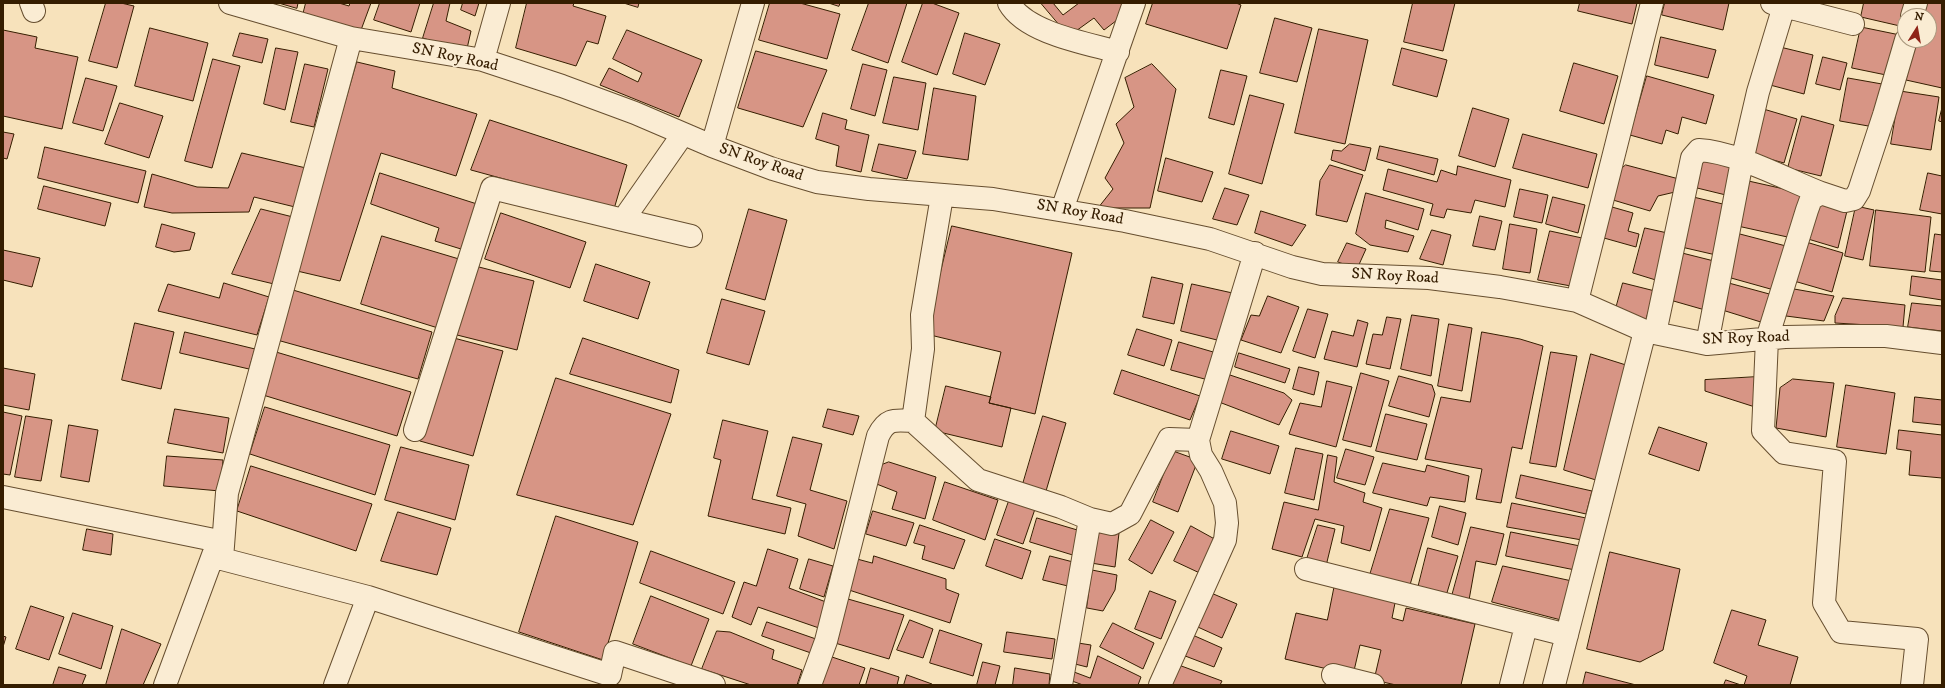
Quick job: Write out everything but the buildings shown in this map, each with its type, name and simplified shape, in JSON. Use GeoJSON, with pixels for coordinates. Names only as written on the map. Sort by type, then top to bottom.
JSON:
{"type":"FeatureCollection","features":[{"type":"Feature","properties":{"kind":"street","name":"SN Roy Road"},"geometry":{"type":"LineString","coordinates":[[230,3],[351,38],[483,60],[562,86],[635,113],[712,146],[773,169],[817,182],[869,189],[993,199],[1125,221],[1210,239],[1292,267],[1322,274],[1429,278],[1500,287],[1577,301],[1650,332],[1707,344],[1767,339],[1841,336],[1886,336],[1942,343]]}},
{"type":"Feature","properties":{"kind":"street"},"geometry":{"type":"LineString","coordinates":[[483,60],[499,3]]}},
{"type":"Feature","properties":{"kind":"street"},"geometry":{"type":"LineString","coordinates":[[712,146],[753,3]]}},
{"type":"Feature","properties":{"kind":"street"},"geometry":{"type":"LineString","coordinates":[[1009,3],[1012,9],[1041,30],[1118,52]]}},
{"type":"Feature","properties":{"kind":"street"},"geometry":{"type":"LineString","coordinates":[[1062,210],[1134,3]]}},
{"type":"Feature","properties":{"kind":"street"},"geometry":{"type":"LineString","coordinates":[[1577,301],[1652,3]]}},
{"type":"Feature","properties":{"kind":"street"},"geometry":{"type":"LineString","coordinates":[[1707,344],[1742,161],[1778,5],[1853,24]]}},
{"type":"Feature","properties":{"kind":"street"},"geometry":{"type":"LineString","coordinates":[[351,38],[227,493],[222,532],[222,559],[368,597],[610,676],[615,652],[714,685]]}},
{"type":"Feature","properties":{"kind":"street"},"geometry":{"type":"LineString","coordinates":[[1554,685],[1650,332],[1692,158],[1699,150],[1712,151],[1742,161],[1821,194],[1845,201],[1854,199],[1857,195],[1884,115],[1904,48]]}},
{"type":"Feature","properties":{"kind":"street"},"geometry":{"type":"LineString","coordinates":[[623,220],[683,134]]}},
{"type":"Feature","properties":{"kind":"street"},"geometry":{"type":"LineString","coordinates":[[415,430],[492,188],[691,236]]}},
{"type":"Feature","properties":{"kind":"street"},"geometry":{"type":"LineString","coordinates":[[1821,194],[1811,199],[1767,339],[1763,431],[1784,453],[1835,461],[1824,603],[1840,632],[1917,639],[1912,685]]}},
{"type":"Feature","properties":{"kind":"street"},"geometry":{"type":"LineString","coordinates":[[913,420],[923,349],[922,315],[942,196]]}},
{"type":"Feature","properties":{"kind":"street"},"geometry":{"type":"LineString","coordinates":[[1160,685],[1225,540],[1227,523],[1225,503],[1211,472],[1201,455],[1198,440],[1255,254]]}},
{"type":"Feature","properties":{"kind":"street"},"geometry":{"type":"LineString","coordinates":[[810,685],[826,641],[878,436],[883,426],[894,420],[913,420],[978,480],[1061,507],[1090,519],[1112,524],[1130,514],[1169,439],[1198,440]]}},
{"type":"Feature","properties":{"kind":"street"},"geometry":{"type":"LineString","coordinates":[[3,497],[222,532]]}},
{"type":"Feature","properties":{"kind":"street"},"geometry":{"type":"LineString","coordinates":[[1061,685],[1090,519]]}},
{"type":"Feature","properties":{"kind":"street"},"geometry":{"type":"LineString","coordinates":[[165,685],[222,532]]}},
{"type":"Feature","properties":{"kind":"street"},"geometry":{"type":"LineString","coordinates":[[1306,569],[1526,626],[1567,635]]}},
{"type":"Feature","properties":{"kind":"street"},"geometry":{"type":"LineString","coordinates":[[335,685],[368,597]]}},
{"type":"Feature","properties":{"kind":"street"},"geometry":{"type":"LineString","coordinates":[[1511,685],[1526,626]]}},
{"type":"Feature","properties":{"kind":"street"},"geometry":{"type":"LineString","coordinates":[[1333,675],[1374,685]]}}]}
